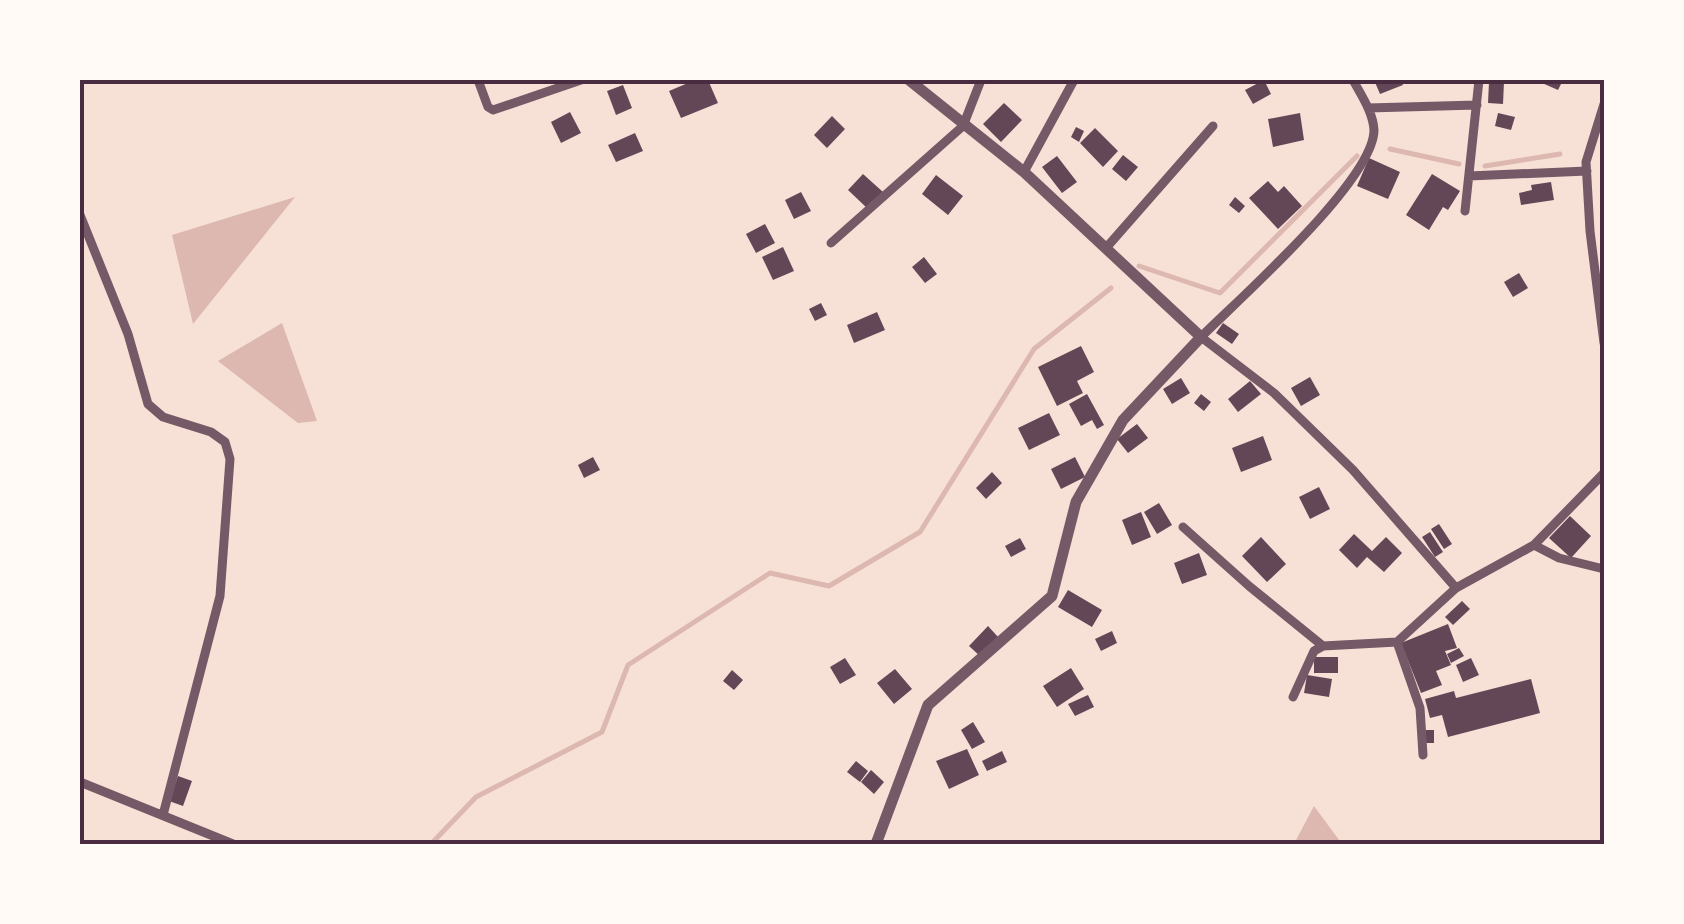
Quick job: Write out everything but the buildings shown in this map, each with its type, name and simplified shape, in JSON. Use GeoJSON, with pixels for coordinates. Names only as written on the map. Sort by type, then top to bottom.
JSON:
{"type":"FeatureCollection","features":[{"type":"Feature","properties":{"kind":"street"},"geometry":{"type":"LineString","coordinates":[[478,80],[488,107],[493,110],[580,80]]}},
{"type":"Feature","properties":{"kind":"street"},"geometry":{"type":"LineString","coordinates":[[910,80],[1024,172],[1202,338],[1274,393],[1352,470],[1456,588]]}},
{"type":"Feature","properties":{"kind":"street"},"geometry":{"type":"LineString","coordinates":[[831,242],[963,126],[981,80]]}},
{"type":"Feature","properties":{"kind":"street"},"geometry":{"type":"LineString","coordinates":[[1024,172],[1074,80]]}},
{"type":"Feature","properties":{"kind":"street"},"geometry":{"type":"LineString","coordinates":[[876,844],[928,705],[1052,596],[1076,502],[1123,420],[1353,180],[1369,154],[1374,129],[1353,80]]}},
{"type":"Feature","properties":{"kind":"street"},"geometry":{"type":"LineString","coordinates":[[1466,211],[1479,80]]}},
{"type":"Feature","properties":{"kind":"street"},"geometry":{"type":"LineString","coordinates":[[1604,104],[1586,162],[1595,284],[1604,343]]}},
{"type":"Feature","properties":{"kind":"street"},"geometry":{"type":"LineString","coordinates":[[1368,108],[1477,105]]}},
{"type":"Feature","properties":{"kind":"street"},"geometry":{"type":"LineString","coordinates":[[1106,248],[1213,126]]}},
{"type":"Feature","properties":{"kind":"street"},"geometry":{"type":"LineString","coordinates":[[1469,176],[1587,171]]}},
{"type":"Feature","properties":{"kind":"street"},"geometry":{"type":"LineString","coordinates":[[80,215],[128,334],[148,404],[163,417],[211,432],[226,442],[230,459],[220,596],[162,815]]}},
{"type":"Feature","properties":{"kind":"street"},"geometry":{"type":"LineString","coordinates":[[1293,697],[1314,650],[1323,646],[1397,642],[1456,588],[1534,545],[1604,473]]}},
{"type":"Feature","properties":{"kind":"street"},"geometry":{"type":"LineString","coordinates":[[1183,527],[1323,646]]}},
{"type":"Feature","properties":{"kind":"street"},"geometry":{"type":"LineString","coordinates":[[1534,545],[1559,558],[1604,570]]}},
{"type":"Feature","properties":{"kind":"street"},"geometry":{"type":"LineString","coordinates":[[1397,642],[1420,708],[1423,755]]}},
{"type":"Feature","properties":{"kind":"street"},"geometry":{"type":"LineString","coordinates":[[80,782],[233,844]]}},
{"type":"Feature","properties":{"kind":"shaded area"},"geometry":{"type":"Polygon","coordinates":[[[295,197],[193,324],[172,235],[295,197]]]}},
{"type":"Feature","properties":{"kind":"shaded area"},"geometry":{"type":"Polygon","coordinates":[[[282,323],[317,421],[298,423],[218,361],[282,323]]]}},
{"type":"Feature","properties":{"kind":"shaded area"},"geometry":{"type":"Polygon","coordinates":[[[1314,806],[1342,844],[1301,844],[1296,840],[1314,806]]]}},
{"type":"Feature","properties":{"kind":"waterway"},"geometry":{"type":"LineString","coordinates":[[1390,149],[1459,164]]}},
{"type":"Feature","properties":{"kind":"waterway"},"geometry":{"type":"LineString","coordinates":[[1485,166],[1560,154]]}},
{"type":"Feature","properties":{"kind":"waterway"},"geometry":{"type":"LineString","coordinates":[[1139,266],[1220,293],[1357,156]]}},
{"type":"Feature","properties":{"kind":"waterway"},"geometry":{"type":"LineString","coordinates":[[431,844],[476,797],[602,732],[628,665],[770,573],[829,586],[920,532],[1034,349],[1111,288]]}}]}
